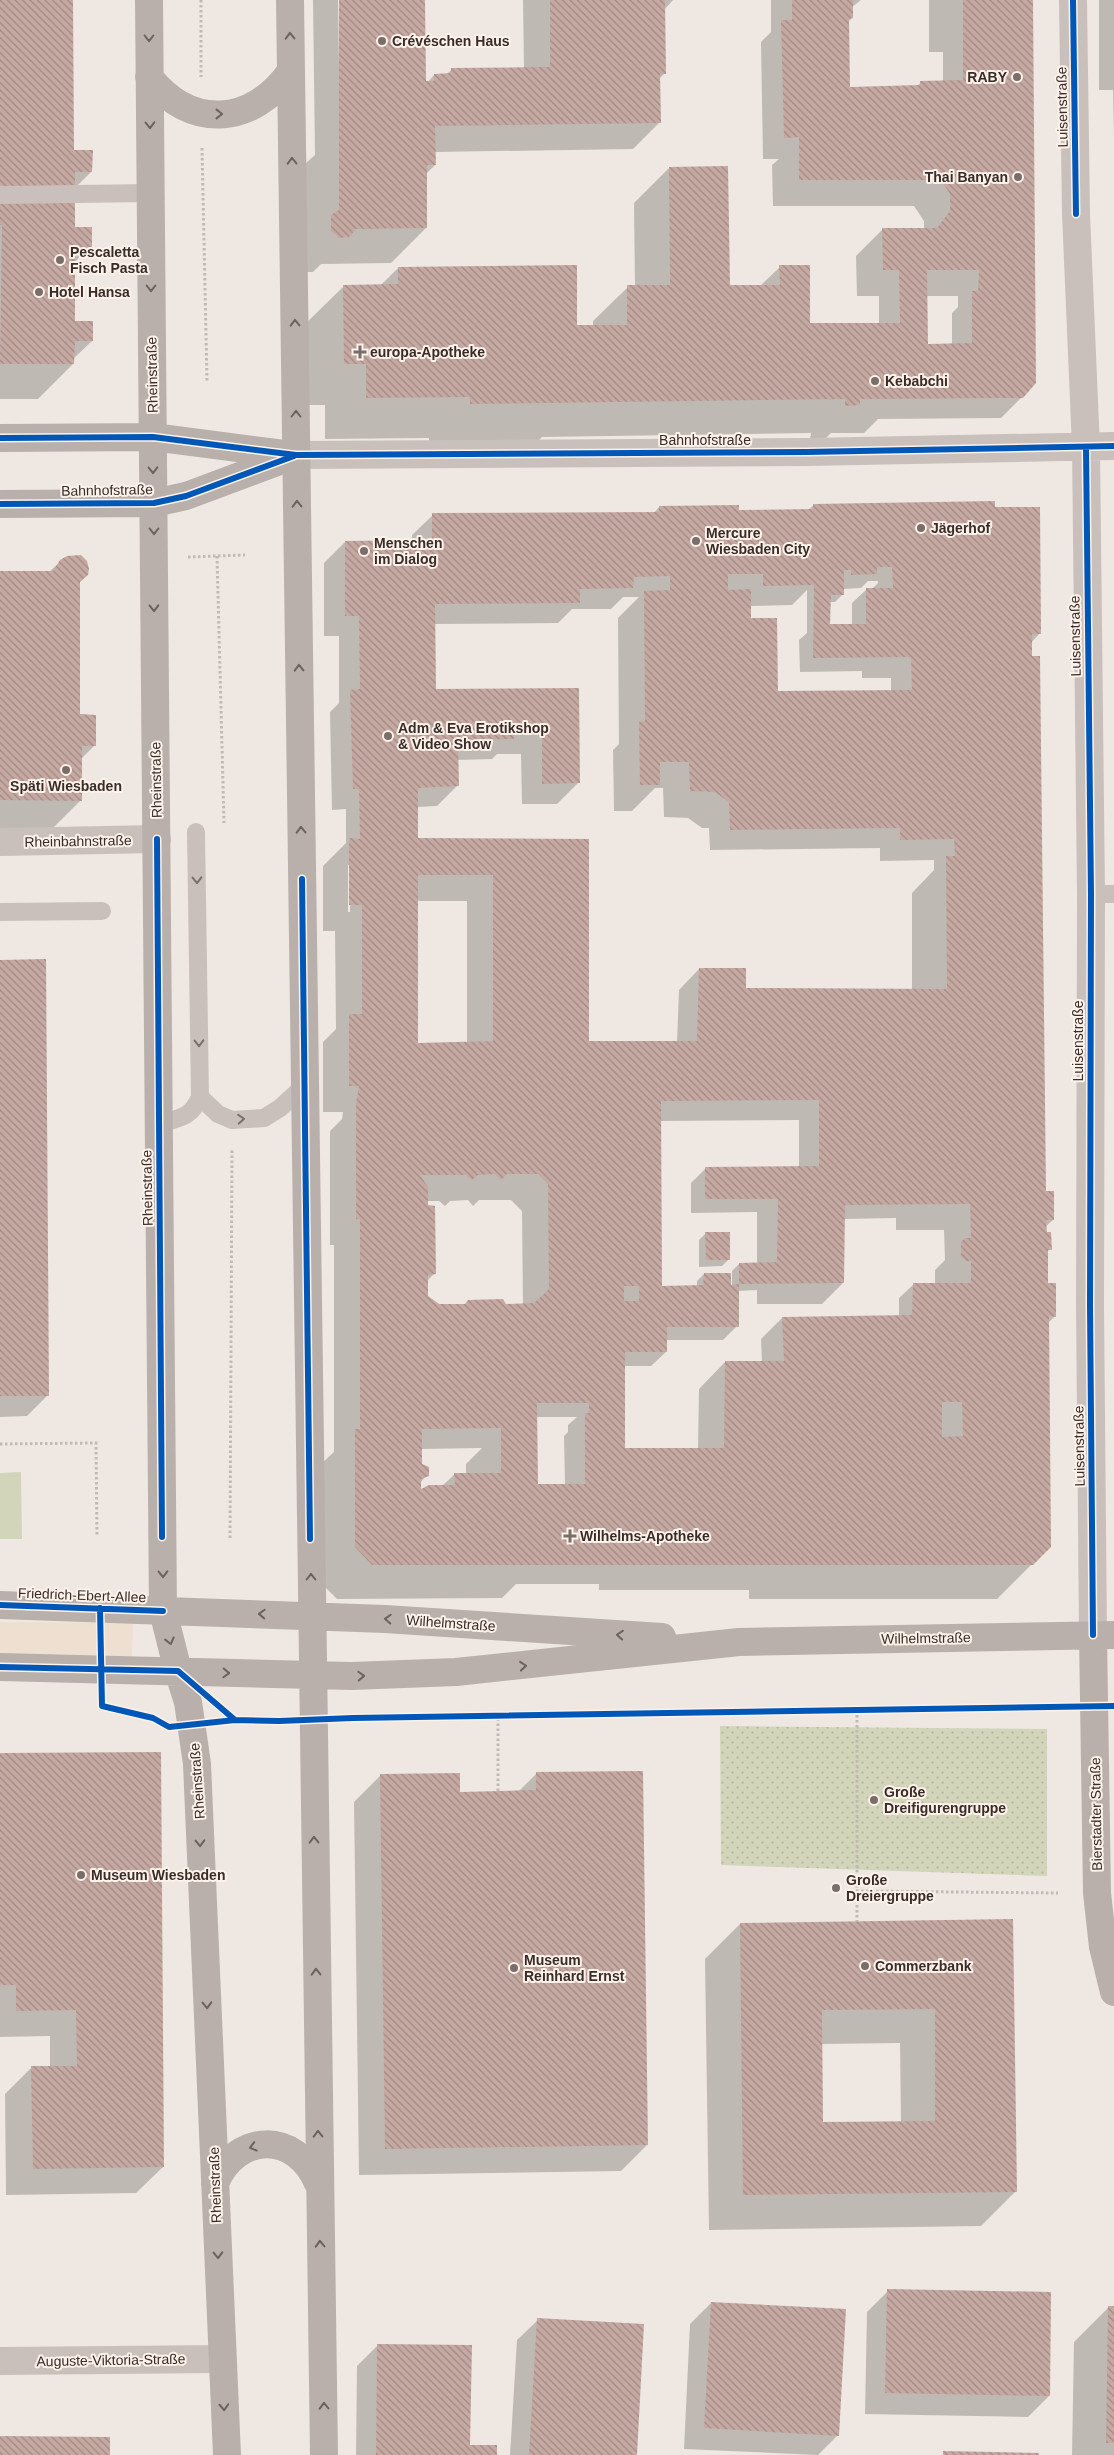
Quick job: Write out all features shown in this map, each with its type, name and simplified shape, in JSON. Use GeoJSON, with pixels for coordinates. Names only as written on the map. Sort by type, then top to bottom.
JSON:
{"type":"FeatureCollection","features":[{"type":"Feature","properties":{"kind":"main road","name":"Rheinstraße"},"geometry":{"type":"LineString","coordinates":[[149,0],[163,1611],[188,1702],[197,1764],[227,2455]]}},
{"type":"Feature","properties":{"kind":"main road"},"geometry":{"type":"LineString","coordinates":[[290,0],[310,1616],[324,2455]]}},
{"type":"Feature","properties":{"kind":"main road"},"geometry":{"type":"LineString","coordinates":[[149,76],[171,100],[201,113],[222,115],[242,112],[262,102],[278,89],[291,71]]}},
{"type":"Feature","properties":{"kind":"main road","name":"Bahnhofstraße"},"geometry":{"type":"LineString","coordinates":[[0,438],[153,437],[296,455]]}},
{"type":"Feature","properties":{"kind":"main road","name":"Bahnhofstraße"},"geometry":{"type":"LineString","coordinates":[[0,504],[154,503],[186,496],[296,455]]}},
{"type":"Feature","properties":{"kind":"main road","name":"Friedrich-Ebert-Allee"},"geometry":{"type":"LineString","coordinates":[[0,1605],[163,1611]]}},
{"type":"Feature","properties":{"kind":"main road","name":"Wilhelmstraße"},"geometry":{"type":"LineString","coordinates":[[163,1611],[310,1616],[739,1642],[1104,1635]]}},
{"type":"Feature","properties":{"kind":"main road","name":"Bierstadter Straße"},"geometry":{"type":"LineString","coordinates":[[1104,1635],[1097,1893],[1101,1932],[1113,1984]]}},
{"type":"Feature","properties":{"kind":"main road","name":"Wilhelmstraße"},"geometry":{"type":"LineString","coordinates":[[178,1671],[312,1676],[456,1672],[739,1642]]}},
{"type":"Feature","properties":{"kind":"main road"},"geometry":{"type":"LineString","coordinates":[[0,1667],[178,1671]]}},
{"type":"Feature","properties":{"kind":"main road"},"geometry":{"type":"LineString","coordinates":[[215,2184],[229,2160],[240,2151],[266,2144],[281,2146],[293,2151],[304,2159],[318,2183]]}},
{"type":"Feature","properties":{"kind":"street","name":"Luisenstraße"},"geometry":{"type":"LineString","coordinates":[[1073,0],[1076,214],[1102,894],[1090,1306],[1104,1635]]}},
{"type":"Feature","properties":{"kind":"street","name":"Bahnhofstraße"},"geometry":{"type":"LineString","coordinates":[[296,455],[807,452],[1114,446]]}},
{"type":"Feature","properties":{"kind":"street","name":"Rheinbahnstraße"},"geometry":{"type":"LineString","coordinates":[[0,842],[157,839]]}},
{"type":"Feature","properties":{"kind":"street","name":"Auguste-Viktoria-Straße"},"geometry":{"type":"LineString","coordinates":[[0,2361],[222,2359]]}},
{"type":"Feature","properties":{"kind":"lane"},"geometry":{"type":"LineString","coordinates":[[0,195],[151,193]]}},
{"type":"Feature","properties":{"kind":"lane"},"geometry":{"type":"LineString","coordinates":[[159,1124],[184,1117],[195,1110],[200,1097],[196,832]]}},
{"type":"Feature","properties":{"kind":"lane"},"geometry":{"type":"LineString","coordinates":[[0,912],[102,911]]}},
{"type":"Feature","properties":{"kind":"lane"},"geometry":{"type":"LineString","coordinates":[[200,1097],[218,1114],[232,1120],[264,1118],[280,1108],[304,1086]]}},
{"type":"Feature","properties":{"kind":"path"},"geometry":{"type":"LineString","coordinates":[[201,0],[201,113],[207,382]]}},
{"type":"Feature","properties":{"kind":"path"},"geometry":{"type":"LineString","coordinates":[[180,558],[245,555]]}},
{"type":"Feature","properties":{"kind":"path"},"geometry":{"type":"LineString","coordinates":[[0,1444],[96,1443],[98,1537]]}},
{"type":"Feature","properties":{"kind":"path"},"geometry":{"type":"LineString","coordinates":[[856,1710],[857,1921]]}},
{"type":"Feature","properties":{"kind":"path"},"geometry":{"type":"LineString","coordinates":[[498,1716],[498,1791]]}},
{"type":"Feature","properties":{"kind":"path"},"geometry":{"type":"LineString","coordinates":[[856,1891],[1058,1893]]}},
{"type":"Feature","properties":{"kind":"green space"},"geometry":{"type":"Polygon","coordinates":[[[21,1472],[22,1539],[0,1539],[0,1473],[21,1472]]]}},
{"type":"Feature","properties":{"kind":"green space"},"geometry":{"type":"Polygon","coordinates":[[[720,1726],[1047,1729],[1047,1876],[721,1865],[720,1726]]]}},
{"type":"Feature","properties":{"kind":"shaded area"},"geometry":{"type":"Polygon","coordinates":[[[0,1622],[133,1623],[132,1656],[0,1655],[0,1622]]]}},
{"type":"Feature","properties":{"kind":"building"},"geometry":{"type":"Polygon","coordinates":[[[0,0],[73,0],[74,150],[93,150],[92,172],[75,172],[75,227],[92,227],[92,247],[75,247],[75,321],[93,321],[93,341],[75,341],[74,364],[0,364],[2,225],[0,225],[0,0]]]}},
{"type":"Feature","properties":{"kind":"building"},"geometry":{"type":"Polygon","coordinates":[[[339,0],[425,0],[426,81],[434,81],[434,74],[451,73],[451,68],[550,67],[550,0],[665,0],[666,74],[660,74],[661,123],[435,126],[436,165],[427,165],[427,228],[356,229],[349,237],[339,238],[331,231],[331,215],[339,210],[339,0]]]}},
{"type":"Feature","properties":{"kind":"building"},"geometry":{"type":"Polygon","coordinates":[[[792,0],[853,0],[853,18],[849,19],[850,87],[920,85],[920,81],[963,80],[963,0],[1033,0],[1036,383],[1023,398],[860,399],[860,405],[845,406],[845,399],[470,404],[470,397],[366,398],[366,364],[344,364],[343,285],[398,284],[398,267],[577,265],[577,325],[627,325],[627,285],[670,285],[669,167],[728,166],[730,285],[780,285],[779,265],[810,265],[810,323],[900,323],[899,270],[883,270],[882,228],[937,228],[950,211],[950,194],[941,180],[799,180],[799,137],[784,138],[781,20],[792,20],[792,0]],[[927,270],[928,344],[972,343],[972,291],[978,291],[979,270],[927,270]]]}},
{"type":"Feature","properties":{"kind":"building"},"geometry":{"type":"Polygon","coordinates":[[[995,501],[995,507],[1040,507],[1041,634],[1032,634],[1032,656],[1040,656],[1046,1191],[1054,1191],[1054,1220],[1046,1220],[1047,1232],[1051,1232],[1052,1250],[1048,1250],[1048,1283],[1056,1283],[1056,1317],[1049,1316],[1051,1547],[1033,1565],[372,1565],[355,1547],[355,1429],[360,1429],[360,1219],[356,1219],[356,1103],[359,1086],[349,1086],[349,1014],[362,1014],[362,905],[349,905],[349,838],[360,839],[359,789],[353,789],[350,690],[360,689],[359,616],[345,616],[345,541],[432,540],[432,513],[659,512],[659,506],[739,505],[739,510],[813,509],[813,504],[995,501]],[[877,567],[877,574],[851,575],[851,570],[844,570],[844,595],[831,595],[830,624],[866,624],[866,588],[893,588],[892,567],[877,567]],[[728,574],[728,590],[751,589],[751,618],[777,618],[778,691],[912,690],[911,657],[813,658],[814,585],[763,586],[763,574],[728,574]],[[670,576],[634,577],[633,588],[580,589],[580,603],[435,604],[436,689],[579,688],[580,783],[542,784],[542,733],[514,734],[514,739],[458,740],[459,786],[418,788],[418,838],[589,839],[589,1041],[697,1041],[699,968],[746,968],[746,988],[947,989],[946,856],[955,856],[954,839],[900,840],[900,828],[730,830],[729,802],[715,792],[690,791],[689,762],[660,762],[660,785],[640,785],[639,722],[645,721],[644,591],[670,590],[670,576]],[[418,875],[418,1043],[493,1041],[493,875],[418,875]],[[819,1100],[661,1101],[662,1286],[703,1285],[704,1273],[731,1273],[731,1285],[739,1284],[739,1263],[777,1262],[778,1199],[705,1199],[705,1167],[819,1166],[819,1100]],[[495,1174],[478,1175],[472,1180],[466,1175],[420,1175],[428,1187],[428,1205],[435,1206],[436,1274],[428,1275],[428,1296],[439,1304],[465,1304],[468,1300],[503,1299],[506,1304],[534,1303],[549,1289],[548,1184],[538,1174],[507,1174],[501,1180],[495,1174]],[[970,1204],[845,1205],[844,1283],[739,1284],[739,1327],[667,1327],[667,1352],[625,1352],[625,1448],[724,1448],[725,1361],[784,1361],[782,1317],[912,1315],[913,1283],[971,1283],[971,1261],[966,1261],[961,1256],[961,1242],[965,1238],[971,1238],[970,1204]],[[624,1286],[624,1301],[639,1301],[639,1286],[624,1286]],[[942,1402],[942,1437],[963,1436],[962,1402],[942,1402]],[[537,1403],[538,1484],[585,1484],[585,1413],[589,1413],[589,1403],[537,1403]],[[501,1428],[422,1429],[422,1464],[429,1467],[429,1476],[421,1479],[421,1489],[429,1485],[455,1485],[454,1473],[501,1473],[501,1428]]]}},
{"type":"Feature","properties":{"kind":"building"},"geometry":{"type":"Polygon","coordinates":[[[81,555],[87,561],[89,569],[88,575],[80,582],[80,714],[96,715],[96,746],[82,746],[82,801],[0,800],[0,571],[53,571],[60,560],[67,556],[81,555]]]}},
{"type":"Feature","properties":{"kind":"building"},"geometry":{"type":"Polygon","coordinates":[[[46,959],[49,1396],[0,1396],[0,960],[46,959]]]}},
{"type":"Feature","properties":{"kind":"building"},"geometry":{"type":"Polygon","coordinates":[[[705,1232],[730,1232],[730,1260],[706,1260],[705,1232]]]}},
{"type":"Feature","properties":{"kind":"building","name":"Museum Wiesbaden"},"geometry":{"type":"Polygon","coordinates":[[[161,1752],[164,2167],[33,2169],[31,2066],[77,2066],[76,2010],[16,2011],[16,1985],[0,1985],[0,1753],[161,1752]]]}},
{"type":"Feature","properties":{"kind":"building","name":"Museum Reinhard Ernst"},"geometry":{"type":"Polygon","coordinates":[[[643,1771],[648,2145],[385,2149],[380,1774],[460,1773],[460,1792],[536,1790],[536,1772],[643,1771]]]}},
{"type":"Feature","properties":{"kind":"building"},"geometry":{"type":"Polygon","coordinates":[[[1013,1919],[1017,2192],[743,2195],[740,1923],[1013,1919]],[[935,2009],[822,2010],[823,2122],[935,2121],[935,2009]]]}},
{"type":"Feature","properties":{"kind":"building"},"geometry":{"type":"Polygon","coordinates":[[[887,2289],[1051,2292],[1050,2396],[885,2393],[887,2289]]]}},
{"type":"Feature","properties":{"kind":"building"},"geometry":{"type":"Polygon","coordinates":[[[711,2302],[846,2309],[839,2436],[704,2428],[711,2302]]]}},
{"type":"Feature","properties":{"kind":"building"},"geometry":{"type":"Polygon","coordinates":[[[1108,2306],[1114,2306],[1114,2443],[1106,2443],[1108,2306]]]}},
{"type":"Feature","properties":{"kind":"building"},"geometry":{"type":"Polygon","coordinates":[[[537,2318],[644,2324],[637,2455],[529,2455],[537,2318]]]}},
{"type":"Feature","properties":{"kind":"building"},"geometry":{"type":"Polygon","coordinates":[[[377,2344],[472,2345],[470,2445],[497,2445],[497,2455],[376,2455],[377,2344]]]}},
{"type":"Feature","properties":{"kind":"building"},"geometry":{"type":"Polygon","coordinates":[[[0,2436],[110,2437],[110,2455],[0,2455],[0,2436]]]}},
{"type":"Feature","properties":{"kind":"building"},"geometry":{"type":"Polygon","coordinates":[[[943,2451],[1039,2453],[1039,2455],[943,2455],[943,2451]]]}},
{"type":"Feature","properties":{"kind":"cycle path"},"geometry":{"type":"LineString","coordinates":[[1073,0],[1076,214]]}},
{"type":"Feature","properties":{"kind":"cycle path"},"geometry":{"type":"LineString","coordinates":[[0,438],[153,437],[296,455],[807,452],[1114,446]]}},
{"type":"Feature","properties":{"kind":"cycle path"},"geometry":{"type":"LineString","coordinates":[[1086,447],[1091,894],[1090,1306],[1093,1635]]}},
{"type":"Feature","properties":{"kind":"cycle path"},"geometry":{"type":"LineString","coordinates":[[0,504],[154,503],[186,496],[294,456]]}},
{"type":"Feature","properties":{"kind":"cycle path"},"geometry":{"type":"LineString","coordinates":[[157,839],[162,1537]]}},
{"type":"Feature","properties":{"kind":"cycle path"},"geometry":{"type":"LineString","coordinates":[[302,879],[310,1539]]}},
{"type":"Feature","properties":{"kind":"cycle path"},"geometry":{"type":"LineString","coordinates":[[0,1605],[163,1611]]}},
{"type":"Feature","properties":{"kind":"cycle path"},"geometry":{"type":"LineString","coordinates":[[100,1608],[102,1706],[153,1718],[169,1727],[235,1720],[279,1721],[353,1718],[1114,1706]]}},
{"type":"Feature","properties":{"kind":"cycle path"},"geometry":{"type":"LineString","coordinates":[[0,1667],[178,1671],[235,1720]]}},
{"type":"Feature","properties":{"kind":"place","name":"Crévéschen Haus"},"geometry":{"type":"Point","coordinates":[382,41]}},
{"type":"Feature","properties":{"kind":"place","name":"RABY"},"geometry":{"type":"Point","coordinates":[1017,77]}},
{"type":"Feature","properties":{"kind":"place","name":"Thai Banyan"},"geometry":{"type":"Point","coordinates":[1018,177]}},
{"type":"Feature","properties":{"kind":"place","name":"Pescaletta Fisch Pasta"},"geometry":{"type":"Point","coordinates":[60,260]}},
{"type":"Feature","properties":{"kind":"place","name":"Hotel Hansa"},"geometry":{"type":"Point","coordinates":[39,292]}},
{"type":"Feature","properties":{"kind":"place","name":"europa-Apotheke"},"geometry":{"type":"Point","coordinates":[360,352]}},
{"type":"Feature","properties":{"kind":"place","name":"Kebabchi"},"geometry":{"type":"Point","coordinates":[875,381]}},
{"type":"Feature","properties":{"kind":"place","name":"Jägerhof"},"geometry":{"type":"Point","coordinates":[921,528]}},
{"type":"Feature","properties":{"kind":"place","name":"Mercure Wiesbaden City"},"geometry":{"type":"Point","coordinates":[696,541]}},
{"type":"Feature","properties":{"kind":"place","name":"Menschen im Dialog"},"geometry":{"type":"Point","coordinates":[364,551]}},
{"type":"Feature","properties":{"kind":"place","name":"Adm & Eva Erotikshop & Video Show"},"geometry":{"type":"Point","coordinates":[388,736]}},
{"type":"Feature","properties":{"kind":"place","name":"Späti Wiesbaden"},"geometry":{"type":"Point","coordinates":[66,770]}},
{"type":"Feature","properties":{"kind":"place","name":"Wilhelms-Apotheke"},"geometry":{"type":"Point","coordinates":[570,1536]}},
{"type":"Feature","properties":{"kind":"place","name":"Große Dreifigurengruppe"},"geometry":{"type":"Point","coordinates":[874,1800]}},
{"type":"Feature","properties":{"kind":"place","name":"Museum Wiesbaden"},"geometry":{"type":"Point","coordinates":[81,1875]}},
{"type":"Feature","properties":{"kind":"place","name":"Große Dreiergruppe"},"geometry":{"type":"Point","coordinates":[836,1888]}},
{"type":"Feature","properties":{"kind":"place","name":"Commerzbank"},"geometry":{"type":"Point","coordinates":[865,1966]}},
{"type":"Feature","properties":{"kind":"place","name":"Museum Reinhard Ernst"},"geometry":{"type":"Point","coordinates":[514,1968]}}]}
